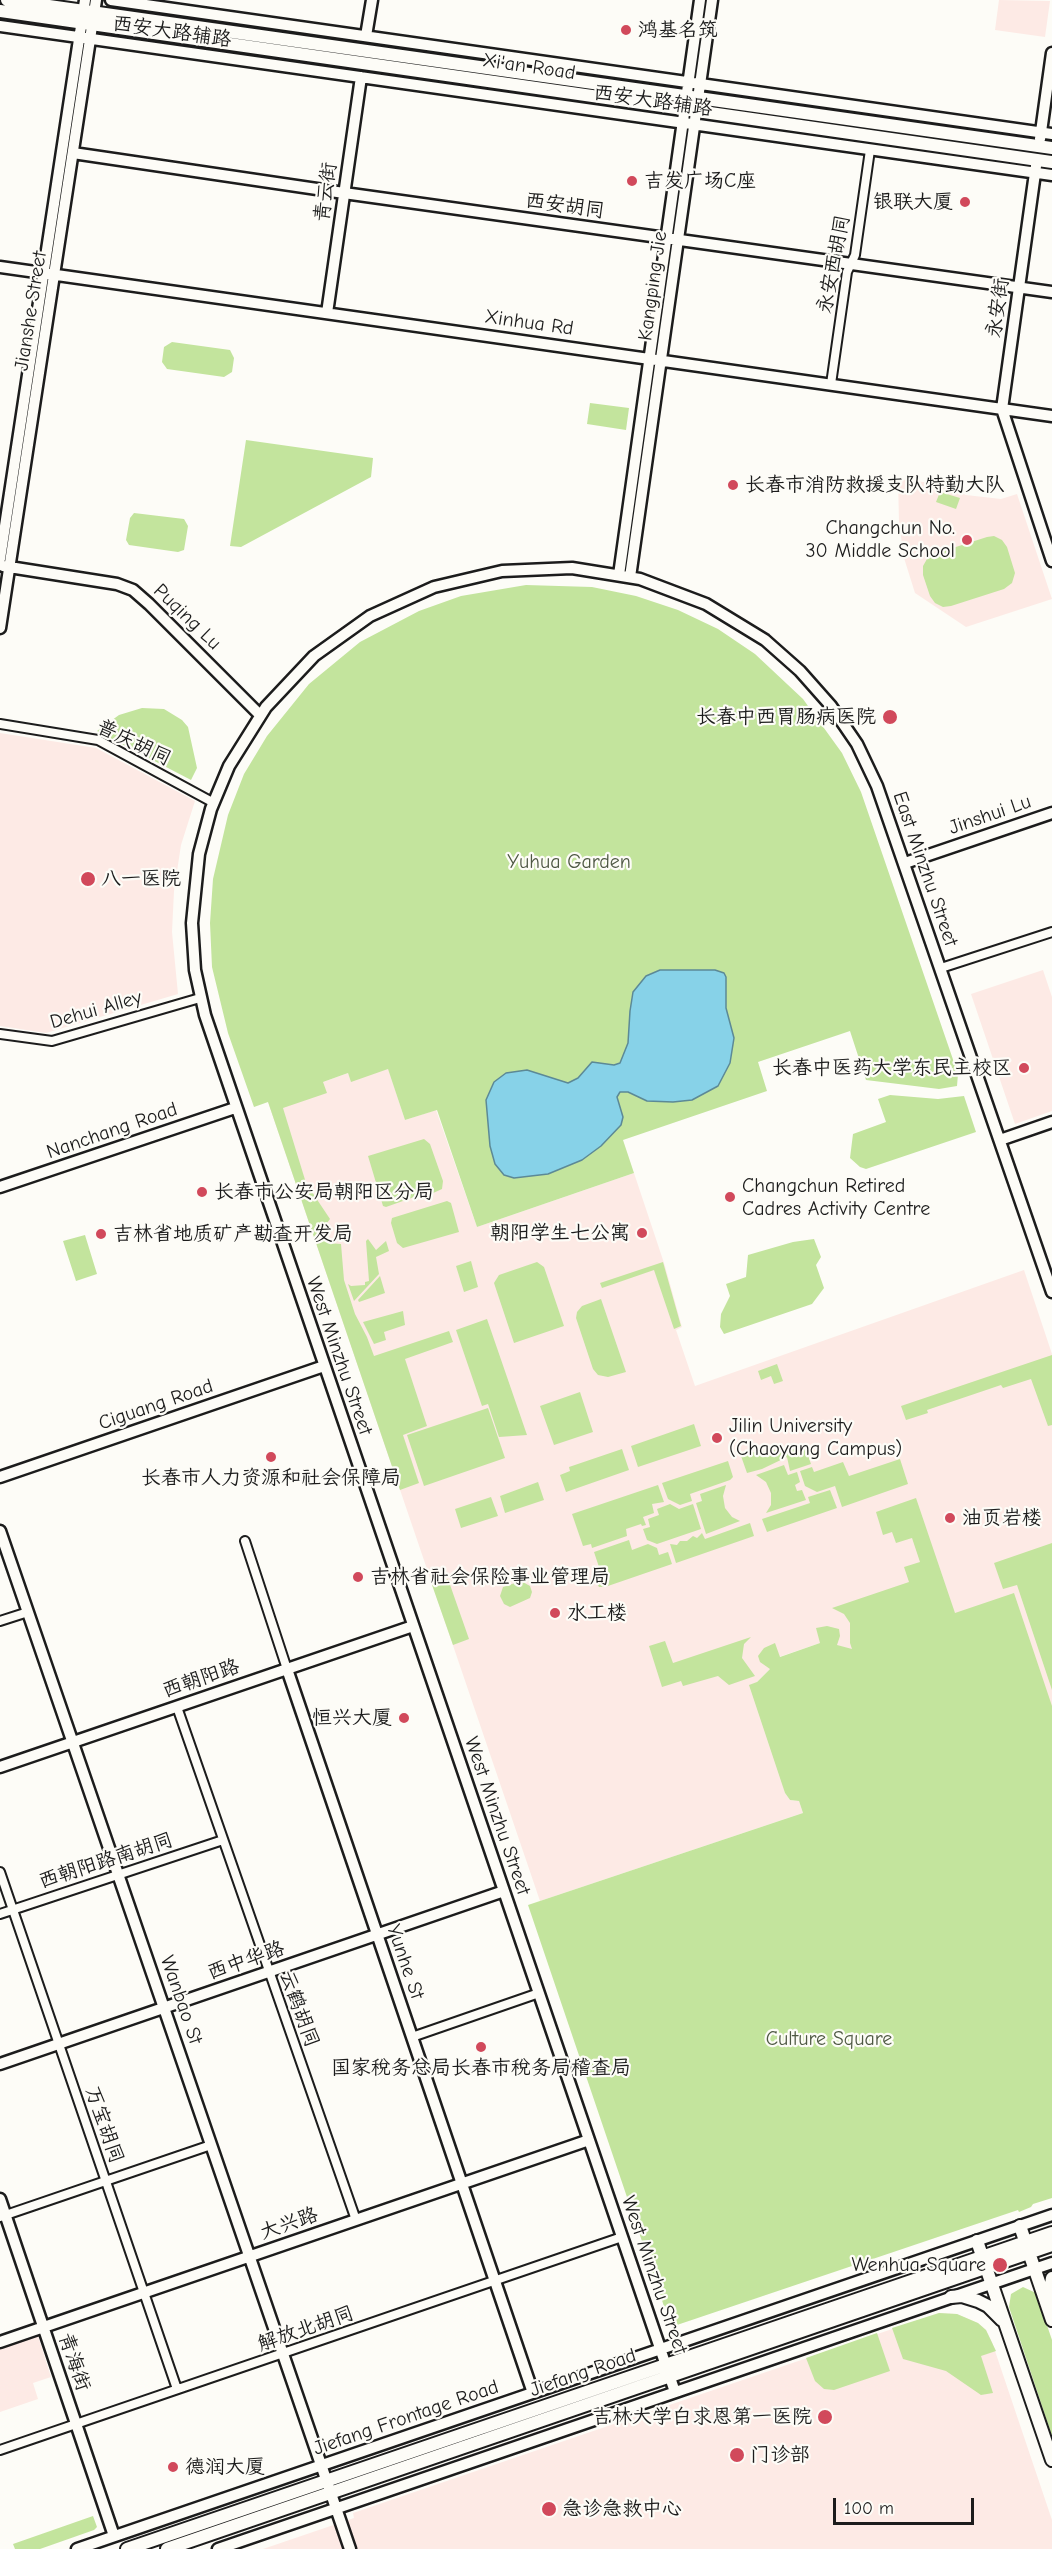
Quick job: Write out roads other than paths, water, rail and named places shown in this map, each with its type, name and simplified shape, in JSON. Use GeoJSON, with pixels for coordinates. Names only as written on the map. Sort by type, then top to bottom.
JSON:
{"type":"FeatureCollection","features":[{"type":"Feature","properties":{"kind":"main road","name":"Xi'an Road"},"geometry":{"type":"LineString","coordinates":[[7,0],[691,104],[1052,162]]}},
{"type":"Feature","properties":{"kind":"main road","name":"Xi'an Road"},"geometry":{"type":"LineString","coordinates":[[0,11],[89,12]]}},
{"type":"Feature","properties":{"kind":"main road","name":"Xi'an Road"},"geometry":{"type":"LineString","coordinates":[[691,104],[1052,148]]}},
{"type":"Feature","properties":{"kind":"main road"},"geometry":{"type":"LineString","coordinates":[[1020,2226],[1052,2320]]}},
{"type":"Feature","properties":{"kind":"main road","name":"Jiefang Road"},"geometry":{"type":"LineString","coordinates":[[127,2549],[329,2487],[1027,2247],[1052,2233]]}},
{"type":"Feature","properties":{"kind":"main road"},"geometry":{"type":"LineString","coordinates":[[977,2241],[1052,2460]]}},
{"type":"Feature","properties":{"kind":"main road","name":"Jiefang Road"},"geometry":{"type":"LineString","coordinates":[[1027,2247],[1052,2245]]}},
{"type":"Feature","properties":{"kind":"main road"},"geometry":{"type":"LineString","coordinates":[[1048,2307],[1052,2278]]}},
{"type":"Feature","properties":{"kind":"main road"},"geometry":{"type":"LineString","coordinates":[[951,2297],[962,2296],[978,2301],[988,2306],[1005,2323]]}},
{"type":"Feature","properties":{"kind":"main road","name":"Jiefang Road"},"geometry":{"type":"LineString","coordinates":[[167,2549],[329,2487]]}},
{"type":"Feature","properties":{"kind":"street","name":"西安大路辅路"},"geometry":{"type":"LineString","coordinates":[[111,0],[1046,134]]}},
{"type":"Feature","properties":{"kind":"street"},"geometry":{"type":"LineString","coordinates":[[366,36],[372,0]]}},
{"type":"Feature","properties":{"kind":"street","name":"Kangping Jie"},"geometry":{"type":"LineString","coordinates":[[625,576],[694,83],[700,0]]}},
{"type":"Feature","properties":{"kind":"street","name":"Kangping Jie"},"geometry":{"type":"LineString","coordinates":[[694,83],[712,0]]}},
{"type":"Feature","properties":{"kind":"street","name":"Jianshe Street"},"geometry":{"type":"LineString","coordinates":[[0,628],[5,566],[89,12]]}},
{"type":"Feature","properties":{"kind":"street","name":"西安大路辅路"},"geometry":{"type":"LineString","coordinates":[[0,26],[1052,175]]}},
{"type":"Feature","properties":{"kind":"street","name":"Jianshe Street"},"geometry":{"type":"LineString","coordinates":[[0,559],[49,274],[73,153],[85,38]]}},
{"type":"Feature","properties":{"kind":"street","name":"永安街"},"geometry":{"type":"LineString","coordinates":[[1052,53],[1046,134],[1039,147],[1002,409],[1052,561]]}},
{"type":"Feature","properties":{"kind":"street","name":"青云街"},"geometry":{"type":"LineString","coordinates":[[327,313],[361,77]]}},
{"type":"Feature","properties":{"kind":"street","name":"永安西胡同"},"geometry":{"type":"LineString","coordinates":[[831,384],[848,272],[855,255],[870,150]]}},
{"type":"Feature","properties":{"kind":"street","name":"西安胡同"},"geometry":{"type":"LineString","coordinates":[[73,153],[344,194],[1052,292]]}},
{"type":"Feature","properties":{"kind":"street","name":"Xinhua Rd"},"geometry":{"type":"LineString","coordinates":[[0,267],[1052,416]]}},
{"type":"Feature","properties":{"kind":"street","name":"Puqing Lu"},"geometry":{"type":"LineString","coordinates":[[5,566],[117,584],[133,590],[150,603],[260,715]]}},
{"type":"Feature","properties":{"kind":"street","name":"West Minzhu Street"},"geometry":{"type":"LineString","coordinates":[[625,576],[572,568],[525,568],[456,580],[412,595],[370,616],[332,641],[297,672],[260,715],[234,756],[214,803],[199,854],[193,900],[193,947],[200,998],[236,1108],[675,2392]]}},
{"type":"Feature","properties":{"kind":"street","name":"East Minzhu Street"},"geometry":{"type":"LineString","coordinates":[[625,576],[684,594],[726,615],[765,640],[800,671],[831,706],[868,765],[905,863],[1052,1292]]}},
{"type":"Feature","properties":{"kind":"street","name":"普庆胡同"},"geometry":{"type":"LineString","coordinates":[[0,724],[98,740],[214,803]]}},
{"type":"Feature","properties":{"kind":"street","name":"Jinshui Lu"},"geometry":{"type":"LineString","coordinates":[[905,863],[1052,813]]}},
{"type":"Feature","properties":{"kind":"street"},"geometry":{"type":"LineString","coordinates":[[941,968],[1052,932]]}},
{"type":"Feature","properties":{"kind":"street","name":"Dehui Alley"},"geometry":{"type":"LineString","coordinates":[[0,1034],[52,1041],[200,998]]}},
{"type":"Feature","properties":{"kind":"street","name":"Nanchang Road"},"geometry":{"type":"LineString","coordinates":[[0,1187],[236,1108]]}},
{"type":"Feature","properties":{"kind":"street"},"geometry":{"type":"LineString","coordinates":[[1000,1140],[1052,1122]]}},
{"type":"Feature","properties":{"kind":"street","name":"Ciguang Road"},"geometry":{"type":"LineString","coordinates":[[0,1477],[324,1366]]}},
{"type":"Feature","properties":{"kind":"street","name":"Wanbao St"},"geometry":{"type":"LineString","coordinates":[[0,1531],[350,2549]]}},
{"type":"Feature","properties":{"kind":"street","name":"Yunhe St"},"geometry":{"type":"LineString","coordinates":[[244,1541],[533,2393]]}},
{"type":"Feature","properties":{"kind":"street"},"geometry":{"type":"LineString","coordinates":[[0,1621],[28,1612]]}},
{"type":"Feature","properties":{"kind":"street","name":"西朝阳路"},"geometry":{"type":"LineString","coordinates":[[0,1767],[413,1626]]}},
{"type":"Feature","properties":{"kind":"street","name":"云鹤胡同"},"geometry":{"type":"LineString","coordinates":[[177,1707],[356,2220]]}},
{"type":"Feature","properties":{"kind":"street","name":"西朝阳路南胡同"},"geometry":{"type":"LineString","coordinates":[[0,1914],[223,1840]]}},
{"type":"Feature","properties":{"kind":"street","name":"万宝胡同"},"geometry":{"type":"LineString","coordinates":[[0,1872],[177,2389]]}},
{"type":"Feature","properties":{"kind":"street","name":"西中华路"},"geometry":{"type":"LineString","coordinates":[[0,2064],[504,1892]]}},
{"type":"Feature","properties":{"kind":"street"},"geometry":{"type":"LineString","coordinates":[[412,2037],[539,1994]]}},
{"type":"Feature","properties":{"kind":"street","name":"大兴路"},"geometry":{"type":"LineString","coordinates":[[0,2342],[589,2140]]}},
{"type":"Feature","properties":{"kind":"street"},"geometry":{"type":"LineString","coordinates":[[3,2216],[212,2145]]}},
{"type":"Feature","properties":{"kind":"street","name":"青海街"},"geometry":{"type":"LineString","coordinates":[[0,2199],[3,2216],[114,2536]]}},
{"type":"Feature","properties":{"kind":"street","name":"Jiefang Frontage Road"},"geometry":{"type":"LineString","coordinates":[[77,2549],[1052,2215]]}},
{"type":"Feature","properties":{"kind":"street","name":"解放北胡同"},"geometry":{"type":"LineString","coordinates":[[0,2450],[622,2237]]}},
{"type":"Feature","properties":{"kind":"street"},"geometry":{"type":"LineString","coordinates":[[218,2549],[1052,2263]]}},
{"type":"Feature","properties":{"kind":"water"},"geometry":{"type":"Polygon","coordinates":[[[660,970],[715,970],[724,973],[726,977],[726,1008],[734,1038],[730,1063],[718,1086],[692,1100],[673,1102],[647,1101],[628,1092],[620,1092],[617,1097],[623,1117],[621,1125],[601,1146],[582,1160],[548,1174],[514,1178],[504,1175],[495,1164],[490,1146],[486,1100],[494,1082],[506,1073],[527,1070],[568,1083],[578,1078],[592,1062],[614,1065],[620,1063],[628,1043],[633,992],[646,976],[660,970]]]}},
{"type":"Feature","properties":{"kind":"place","name":"鸿基名筑"},"geometry":{"type":"Point","coordinates":[626,30]}},
{"type":"Feature","properties":{"kind":"place","name":"吉发广场C座"},"geometry":{"type":"Point","coordinates":[632,181]}},
{"type":"Feature","properties":{"kind":"place","name":"银联大厦"},"geometry":{"type":"Point","coordinates":[965,202]}},
{"type":"Feature","properties":{"kind":"place","name":"长春市消防救援支队特勤大队"},"geometry":{"type":"Point","coordinates":[733,485]}},
{"type":"Feature","properties":{"kind":"place","name":"Changchun No. 30 Middle School"},"geometry":{"type":"Point","coordinates":[967,540]}},
{"type":"Feature","properties":{"kind":"place","name":"长春中西胃肠病医院"},"geometry":{"type":"Point","coordinates":[890,717]}},
{"type":"Feature","properties":{"kind":"place","name":"八一医院"},"geometry":{"type":"Point","coordinates":[88,879]}},
{"type":"Feature","properties":{"kind":"place","name":"长春中医药大学东民主校区"},"geometry":{"type":"Point","coordinates":[1024,1068]}},
{"type":"Feature","properties":{"kind":"place","name":"长春市公安局朝阳区分局"},"geometry":{"type":"Point","coordinates":[202,1192]}},
{"type":"Feature","properties":{"kind":"place","name":"Changchun Retired Cadres Activity Centre"},"geometry":{"type":"Point","coordinates":[730,1197]}},
{"type":"Feature","properties":{"kind":"place","name":"朝阳学生七公寓"},"geometry":{"type":"Point","coordinates":[642,1233]}},
{"type":"Feature","properties":{"kind":"place","name":"吉林省地质矿产勘查开发局"},"geometry":{"type":"Point","coordinates":[101,1234]}},
{"type":"Feature","properties":{"kind":"place","name":"Jilin University (Chaoyang Campus)"},"geometry":{"type":"Point","coordinates":[717,1438]}},
{"type":"Feature","properties":{"kind":"place","name":"长春市人力资源和社会保障局"},"geometry":{"type":"Point","coordinates":[271,1457]}},
{"type":"Feature","properties":{"kind":"place","name":"油页岩楼"},"geometry":{"type":"Point","coordinates":[950,1518]}},
{"type":"Feature","properties":{"kind":"place","name":"吉林省社会保险事业管理局"},"geometry":{"type":"Point","coordinates":[358,1577]}},
{"type":"Feature","properties":{"kind":"place","name":"水工楼"},"geometry":{"type":"Point","coordinates":[555,1613]}},
{"type":"Feature","properties":{"kind":"place","name":"恒兴大厦"},"geometry":{"type":"Point","coordinates":[404,1718]}},
{"type":"Feature","properties":{"kind":"place","name":"国家税务总局长春市税务局稽查局"},"geometry":{"type":"Point","coordinates":[481,2047]}},
{"type":"Feature","properties":{"kind":"place","name":"Wenhua Square"},"geometry":{"type":"Point","coordinates":[1000,2265]}},
{"type":"Feature","properties":{"kind":"place","name":"吉林大学白求恩第一医院"},"geometry":{"type":"Point","coordinates":[825,2417]}},
{"type":"Feature","properties":{"kind":"place","name":"门诊部"},"geometry":{"type":"Point","coordinates":[737,2455]}},
{"type":"Feature","properties":{"kind":"place","name":"德润大厦"},"geometry":{"type":"Point","coordinates":[173,2467]}},
{"type":"Feature","properties":{"kind":"place","name":"急诊急救中心"},"geometry":{"type":"Point","coordinates":[549,2509]}},
{"type":"Feature","properties":{"kind":"park label","name":"Yuhua Garden"},"geometry":{"type":"Point","coordinates":[569,862]}},
{"type":"Feature","properties":{"kind":"park label","name":"Culture Square"},"geometry":{"type":"Point","coordinates":[829,2039]}}]}
